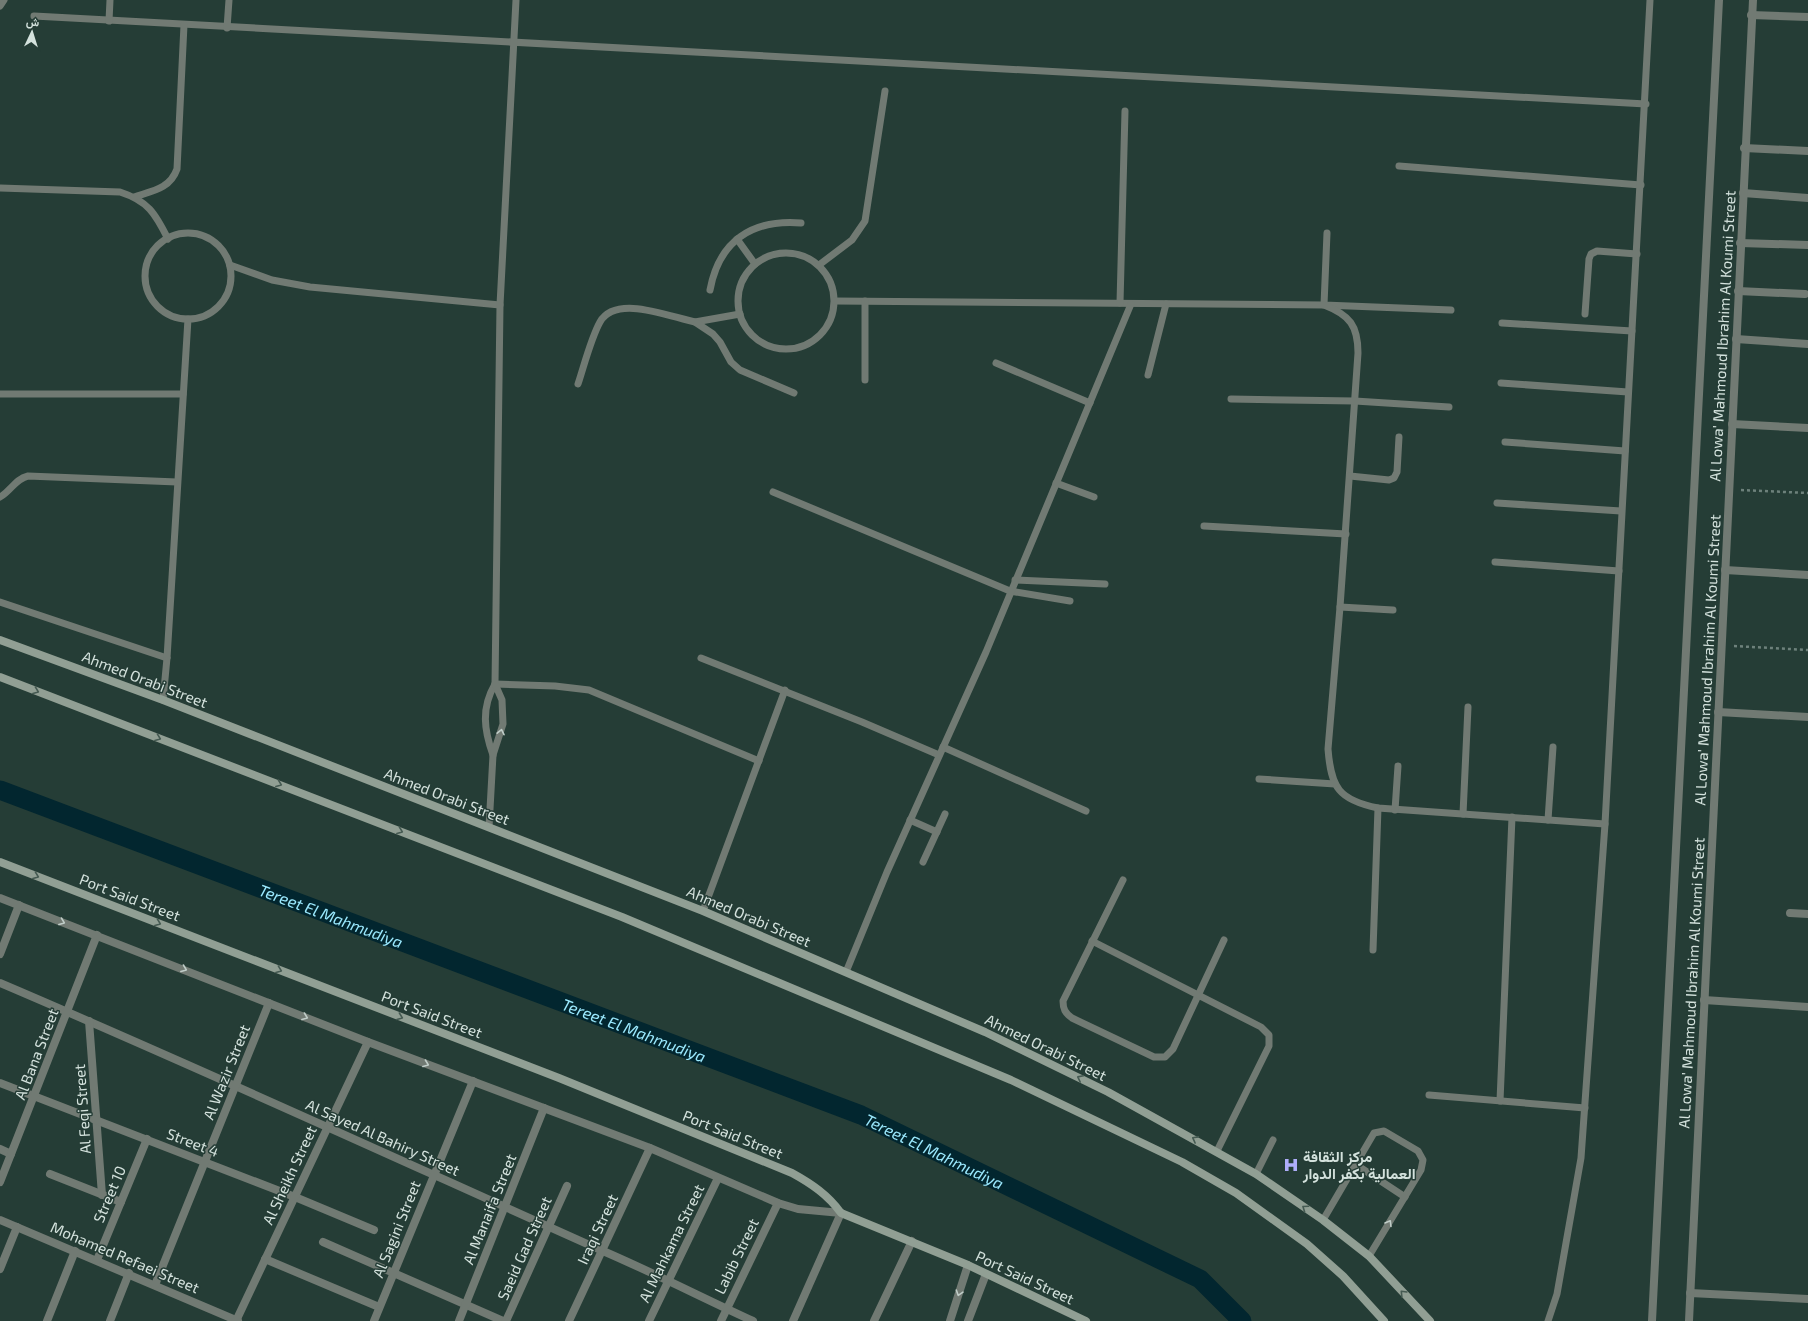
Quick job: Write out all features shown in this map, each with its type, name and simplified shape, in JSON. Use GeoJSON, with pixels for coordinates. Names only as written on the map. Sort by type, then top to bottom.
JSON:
{"type":"FeatureCollection","features":[{"type":"Feature","properties":{"kind":"main road","name":"Ahmed Orabi Street"},"geometry":{"type":"LineString","coordinates":[[0,640],[163,700],[703,911],[985,1032],[1046,1061],[1217,1151],[1256,1174],[1322,1220],[1369,1256],[1430,1321]]}},
{"type":"Feature","properties":{"kind":"main road"},"geometry":{"type":"LineString","coordinates":[[0,677],[622,917],[1011,1080],[1182,1162],[1236,1193],[1312,1249],[1344,1276],[1384,1321]]}},
{"type":"Feature","properties":{"kind":"main road","name":"Port Said Street"},"geometry":{"type":"LineString","coordinates":[[0,862],[559,1078],[792,1173],[814,1185],[833,1202],[841,1213],[968,1265],[1086,1321]]}},
{"type":"Feature","properties":{"kind":"street"},"geometry":{"type":"LineString","coordinates":[[1652,1321],[1719,0]]}},
{"type":"Feature","properties":{"kind":"street","name":"Al Lowa' Mahmoud Ibrahim Al Koumi Street"},"geometry":{"type":"LineString","coordinates":[[1689,1321],[1744,148],[1753,0]]}},
{"type":"Feature","properties":{"kind":"street"},"geometry":{"type":"LineString","coordinates":[[1751,15],[1808,17]]}},
{"type":"Feature","properties":{"kind":"street"},"geometry":{"type":"LineString","coordinates":[[1744,148],[1808,151]]}},
{"type":"Feature","properties":{"kind":"street"},"geometry":{"type":"LineString","coordinates":[[1743,193],[1808,198]]}},
{"type":"Feature","properties":{"kind":"street"},"geometry":{"type":"LineString","coordinates":[[1740,243],[1808,245]]}},
{"type":"Feature","properties":{"kind":"street"},"geometry":{"type":"LineString","coordinates":[[1738,291],[1805,294]]}},
{"type":"Feature","properties":{"kind":"street"},"geometry":{"type":"LineString","coordinates":[[1736,339],[1808,344]]}},
{"type":"Feature","properties":{"kind":"street"},"geometry":{"type":"LineString","coordinates":[[1732,424],[1808,428]]}},
{"type":"Feature","properties":{"kind":"street"},"geometry":{"type":"LineString","coordinates":[[1725,570],[1808,575]]}},
{"type":"Feature","properties":{"kind":"street"},"geometry":{"type":"LineString","coordinates":[[1718,712],[1808,717]]}},
{"type":"Feature","properties":{"kind":"street","name":"Port Said Street"},"geometry":{"type":"LineString","coordinates":[[0,898],[368,1042],[650,1148],[778,1203],[805,1210],[841,1213]]}},
{"type":"Feature","properties":{"kind":"street"},"geometry":{"type":"LineString","coordinates":[[0,954],[19,905]]}},
{"type":"Feature","properties":{"kind":"street"},"geometry":{"type":"LineString","coordinates":[[1790,913],[1808,914]]}},
{"type":"Feature","properties":{"kind":"street","name":"Al Bana Street"},"geometry":{"type":"LineString","coordinates":[[0,1182],[97,936]]}},
{"type":"Feature","properties":{"kind":"street","name":"Al Sayed Al Bahiry Street"},"geometry":{"type":"LineString","coordinates":[[0,983],[328,1127],[548,1228],[602,1250],[753,1321]]}},
{"type":"Feature","properties":{"kind":"street"},"geometry":{"type":"LineString","coordinates":[[1704,1000],[1808,1006]]}},
{"type":"Feature","properties":{"kind":"street","name":"Al Wazir Street"},"geometry":{"type":"LineString","coordinates":[[155,1285],[269,1003]]}},
{"type":"Feature","properties":{"kind":"street","name":"Al Feqi Street"},"geometry":{"type":"LineString","coordinates":[[89,1021],[102,1195]]}},
{"type":"Feature","properties":{"kind":"street","name":"Al Sheikh Street"},"geometry":{"type":"LineString","coordinates":[[237,1321],[368,1042]]}},
{"type":"Feature","properties":{"kind":"street","name":"Al Sagini Street"},"geometry":{"type":"LineString","coordinates":[[374,1321],[473,1081]]}},
{"type":"Feature","properties":{"kind":"street","name":"Street 4"},"geometry":{"type":"LineString","coordinates":[[0,1083],[295,1197],[374,1230]]}},
{"type":"Feature","properties":{"kind":"street","name":"Al Manaifa Street"},"geometry":{"type":"LineString","coordinates":[[459,1321],[544,1108]]}},
{"type":"Feature","properties":{"kind":"street","name":"Street 10"},"geometry":{"type":"LineString","coordinates":[[97,1260],[147,1139]]}},
{"type":"Feature","properties":{"kind":"street","name":"Iraqi Street"},"geometry":{"type":"LineString","coordinates":[[569,1321],[650,1148]]}},
{"type":"Feature","properties":{"kind":"street"},"geometry":{"type":"LineString","coordinates":[[0,1149],[11,1154]]}},
{"type":"Feature","properties":{"kind":"street"},"geometry":{"type":"LineString","coordinates":[[50,1174],[121,1202]]}},
{"type":"Feature","properties":{"kind":"street","name":"Al Mahkama Street"},"geometry":{"type":"LineString","coordinates":[[648,1321],[718,1178]]}},
{"type":"Feature","properties":{"kind":"street","name":"Saeid Gad Street"},"geometry":{"type":"LineString","coordinates":[[504,1321],[567,1186]]}},
{"type":"Feature","properties":{"kind":"street","name":"Labib Street"},"geometry":{"type":"LineString","coordinates":[[721,1321],[778,1203]]}},
{"type":"Feature","properties":{"kind":"street"},"geometry":{"type":"LineString","coordinates":[[793,1321],[841,1213]]}},
{"type":"Feature","properties":{"kind":"street","name":"Mohamed Refaei Street"},"geometry":{"type":"LineString","coordinates":[[0,1220],[129,1273],[237,1321]]}},
{"type":"Feature","properties":{"kind":"street"},"geometry":{"type":"LineString","coordinates":[[0,1269],[17,1227]]}},
{"type":"Feature","properties":{"kind":"street"},"geometry":{"type":"LineString","coordinates":[[874,1321],[912,1241]]}},
{"type":"Feature","properties":{"kind":"street"},"geometry":{"type":"LineString","coordinates":[[323,1242],[504,1321]]}},
{"type":"Feature","properties":{"kind":"street"},"geometry":{"type":"LineString","coordinates":[[47,1321],[75,1251]]}},
{"type":"Feature","properties":{"kind":"street"},"geometry":{"type":"LineString","coordinates":[[265,1259],[379,1307]]}},
{"type":"Feature","properties":{"kind":"street"},"geometry":{"type":"LineString","coordinates":[[950,1321],[968,1265]]}},
{"type":"Feature","properties":{"kind":"street"},"geometry":{"type":"LineString","coordinates":[[110,1321],[129,1273]]}},
{"type":"Feature","properties":{"kind":"street"},"geometry":{"type":"LineString","coordinates":[[968,1321],[986,1274]]}},
{"type":"Feature","properties":{"kind":"street"},"geometry":{"type":"LineString","coordinates":[[1690,1293],[1808,1299]]}},
{"type":"Feature","properties":{"kind":"lane"},"geometry":{"type":"LineString","coordinates":[[0,6],[4,0]]}},
{"type":"Feature","properties":{"kind":"lane"},"geometry":{"type":"LineString","coordinates":[[109,21],[110,0]]}},
{"type":"Feature","properties":{"kind":"lane"},"geometry":{"type":"LineString","coordinates":[[227,28],[229,0]]}},
{"type":"Feature","properties":{"kind":"lane"},"geometry":{"type":"LineString","coordinates":[[493,755],[485,724],[485,708],[495,684],[500,305],[516,0]]}},
{"type":"Feature","properties":{"kind":"lane"},"geometry":{"type":"LineString","coordinates":[[1548,1321],[1556,1294],[1581,1158],[1585,1108],[1605,824],[1621,511],[1646,104],[1650,0]]}},
{"type":"Feature","properties":{"kind":"lane"},"geometry":{"type":"LineString","coordinates":[[34,16],[227,28],[1646,104]]}},
{"type":"Feature","properties":{"kind":"lane"},"geometry":{"type":"LineString","coordinates":[[134,196],[168,185],[174,178],[177,169],[184,25]]}},
{"type":"Feature","properties":{"kind":"lane"},"geometry":{"type":"LineString","coordinates":[[819,266],[852,240],[862,228],[866,220],[885,91]]}},
{"type":"Feature","properties":{"kind":"lane"},"geometry":{"type":"LineString","coordinates":[[1120,303],[1125,111]]}},
{"type":"Feature","properties":{"kind":"lane"},"geometry":{"type":"LineString","coordinates":[[1399,166],[1641,185]]}},
{"type":"Feature","properties":{"kind":"lane"},"geometry":{"type":"LineString","coordinates":[[0,188],[120,192],[134,196],[146,204],[155,214],[168,238]]}},
{"type":"Feature","properties":{"kind":"lane"},"geometry":{"type":"LineString","coordinates":[[710,290],[718,262],[726,250],[737,239],[751,229],[767,223],[784,221],[801,223]]}},
{"type":"Feature","properties":{"kind":"lane"},"geometry":{"type":"LineString","coordinates":[[1324,305],[1327,233]]}},
{"type":"Feature","properties":{"kind":"lane"},"geometry":{"type":"LineString","coordinates":[[180,234],[193,234],[206,237],[216,244],[225,254],[230,265],[231,278],[229,291],[222,303],[207,315],[188,319],[174,317],[162,310],[152,300],[146,287],[145,273],[149,259],[156,247],[168,238],[180,234]]}},
{"type":"Feature","properties":{"kind":"lane"},"geometry":{"type":"LineString","coordinates":[[737,239],[755,264]]}},
{"type":"Feature","properties":{"kind":"lane"},"geometry":{"type":"LineString","coordinates":[[1585,314],[1589,259],[1591,254],[1597,251],[1637,254]]}},
{"type":"Feature","properties":{"kind":"lane"},"geometry":{"type":"LineString","coordinates":[[788,253],[804,256],[819,266],[831,282],[835,301],[830,322],[817,339],[797,348],[776,348],[756,339],[742,322],[738,302],[742,281],[755,264],[770,255],[788,253]]}},
{"type":"Feature","properties":{"kind":"lane"},"geometry":{"type":"LineString","coordinates":[[230,265],[272,280],[304,286],[500,305]]}},
{"type":"Feature","properties":{"kind":"lane"},"geometry":{"type":"LineString","coordinates":[[835,301],[1324,305],[1451,310]]}},
{"type":"Feature","properties":{"kind":"lane"},"geometry":{"type":"LineString","coordinates":[[865,301],[865,380]]}},
{"type":"Feature","properties":{"kind":"lane"},"geometry":{"type":"LineString","coordinates":[[846,972],[910,820],[986,652],[1010,591],[1131,304]]}},
{"type":"Feature","properties":{"kind":"lane"},"geometry":{"type":"LineString","coordinates":[[1148,375],[1166,304]]}},
{"type":"Feature","properties":{"kind":"lane"},"geometry":{"type":"LineString","coordinates":[[1324,305],[1339,311],[1347,318],[1351,322],[1358,337],[1346,534],[1328,749],[1329,766],[1338,791],[1348,798],[1363,805],[1378,808],[1605,824]]}},
{"type":"Feature","properties":{"kind":"lane"},"geometry":{"type":"LineString","coordinates":[[578,384],[599,323],[610,311],[618,308],[634,308],[695,322],[713,334],[720,342],[731,362],[740,370],[794,393]]}},
{"type":"Feature","properties":{"kind":"lane"},"geometry":{"type":"LineString","coordinates":[[695,322],[740,314]]}},
{"type":"Feature","properties":{"kind":"lane"},"geometry":{"type":"LineString","coordinates":[[163,700],[167,658],[188,319]]}},
{"type":"Feature","properties":{"kind":"lane"},"geometry":{"type":"LineString","coordinates":[[1502,323],[1632,331]]}},
{"type":"Feature","properties":{"kind":"lane"},"geometry":{"type":"LineString","coordinates":[[996,363],[1090,403]]}},
{"type":"Feature","properties":{"kind":"lane"},"geometry":{"type":"LineString","coordinates":[[1501,383],[1628,392]]}},
{"type":"Feature","properties":{"kind":"lane"},"geometry":{"type":"LineString","coordinates":[[0,394],[183,394]]}},
{"type":"Feature","properties":{"kind":"lane"},"geometry":{"type":"LineString","coordinates":[[1232,399],[1355,401],[1448,407]]}},
{"type":"Feature","properties":{"kind":"lane"},"geometry":{"type":"LineString","coordinates":[[1350,476],[1388,480],[1394,478],[1397,472],[1399,438]]}},
{"type":"Feature","properties":{"kind":"lane"},"geometry":{"type":"LineString","coordinates":[[1504,442],[1625,451]]}},
{"type":"Feature","properties":{"kind":"lane"},"geometry":{"type":"LineString","coordinates":[[0,497],[9,491],[18,480],[28,476],[177,482]]}},
{"type":"Feature","properties":{"kind":"lane"},"geometry":{"type":"LineString","coordinates":[[1056,483],[1094,497]]}},
{"type":"Feature","properties":{"kind":"lane"},"geometry":{"type":"LineString","coordinates":[[774,492],[1010,591],[1070,601]]}},
{"type":"Feature","properties":{"kind":"lane"},"geometry":{"type":"LineString","coordinates":[[1498,503],[1621,511]]}},
{"type":"Feature","properties":{"kind":"lane"},"geometry":{"type":"LineString","coordinates":[[1204,526],[1346,534]]}},
{"type":"Feature","properties":{"kind":"lane"},"geometry":{"type":"LineString","coordinates":[[1495,562],[1618,571]]}},
{"type":"Feature","properties":{"kind":"lane"},"geometry":{"type":"LineString","coordinates":[[1015,580],[1105,584]]}},
{"type":"Feature","properties":{"kind":"lane"},"geometry":{"type":"LineString","coordinates":[[0,602],[167,658]]}},
{"type":"Feature","properties":{"kind":"lane"},"geometry":{"type":"LineString","coordinates":[[1340,607],[1393,610]]}},
{"type":"Feature","properties":{"kind":"lane"},"geometry":{"type":"LineString","coordinates":[[702,658],[785,690],[939,755]]}},
{"type":"Feature","properties":{"kind":"lane"},"geometry":{"type":"LineString","coordinates":[[489,828],[493,755],[500,734],[503,708],[501,696],[495,684]]}},
{"type":"Feature","properties":{"kind":"lane"},"geometry":{"type":"LineString","coordinates":[[495,684],[555,686],[589,690],[759,761]]}},
{"type":"Feature","properties":{"kind":"lane"},"geometry":{"type":"LineString","coordinates":[[703,911],[785,690]]}},
{"type":"Feature","properties":{"kind":"lane"},"geometry":{"type":"LineString","coordinates":[[1463,814],[1468,708]]}},
{"type":"Feature","properties":{"kind":"lane"},"geometry":{"type":"LineString","coordinates":[[943,747],[1086,811]]}},
{"type":"Feature","properties":{"kind":"lane"},"geometry":{"type":"LineString","coordinates":[[1548,820],[1553,747]]}},
{"type":"Feature","properties":{"kind":"lane"},"geometry":{"type":"LineString","coordinates":[[1395,810],[1398,766]]}},
{"type":"Feature","properties":{"kind":"lane"},"geometry":{"type":"LineString","coordinates":[[1259,779],[1335,784]]}},
{"type":"Feature","properties":{"kind":"lane"},"geometry":{"type":"LineString","coordinates":[[1373,950],[1378,808]]}},
{"type":"Feature","properties":{"kind":"lane"},"geometry":{"type":"LineString","coordinates":[[923,862],[945,814]]}},
{"type":"Feature","properties":{"kind":"lane"},"geometry":{"type":"LineString","coordinates":[[1500,1101],[1512,818]]}},
{"type":"Feature","properties":{"kind":"lane"},"geometry":{"type":"LineString","coordinates":[[910,820],[937,832]]}},
{"type":"Feature","properties":{"kind":"lane"},"geometry":{"type":"LineString","coordinates":[[1123,880],[1062,1002],[1066,1014],[1072,1018],[1154,1057],[1165,1057],[1173,1049],[1224,940]]}},
{"type":"Feature","properties":{"kind":"lane"},"geometry":{"type":"LineString","coordinates":[[1092,941],[1261,1027],[1269,1035],[1270,1040],[1217,1151]]}},
{"type":"Feature","properties":{"kind":"lane"},"geometry":{"type":"LineString","coordinates":[[1429,1095],[1585,1108]]}},
{"type":"Feature","properties":{"kind":"lane"},"geometry":{"type":"LineString","coordinates":[[1322,1220],[1374,1133],[1384,1131],[1418,1151],[1423,1160],[1423,1165],[1369,1256]]}},
{"type":"Feature","properties":{"kind":"lane"},"geometry":{"type":"LineString","coordinates":[[1256,1174],[1273,1140]]}},
{"type":"Feature","properties":{"kind":"lane"},"geometry":{"type":"LineString","coordinates":[[1355,1164],[1405,1196]]}},
{"type":"Feature","properties":{"kind":"path"},"geometry":{"type":"LineString","coordinates":[[1729,490],[1808,493]]}},
{"type":"Feature","properties":{"kind":"path"},"geometry":{"type":"LineString","coordinates":[[1721,645],[1808,650]]}},
{"type":"Feature","properties":{"kind":"waterway","name":"Tereet El Mahmudiya"},"geometry":{"type":"LineString","coordinates":[[0,790],[861,1115],[1200,1279],[1242,1321]]}},
{"type":"Feature","properties":{"kind":"place","name":"مركز الثقافة العمالية بكفر الدوار"},"geometry":{"type":"Point","coordinates":[1291,1165]}}]}
